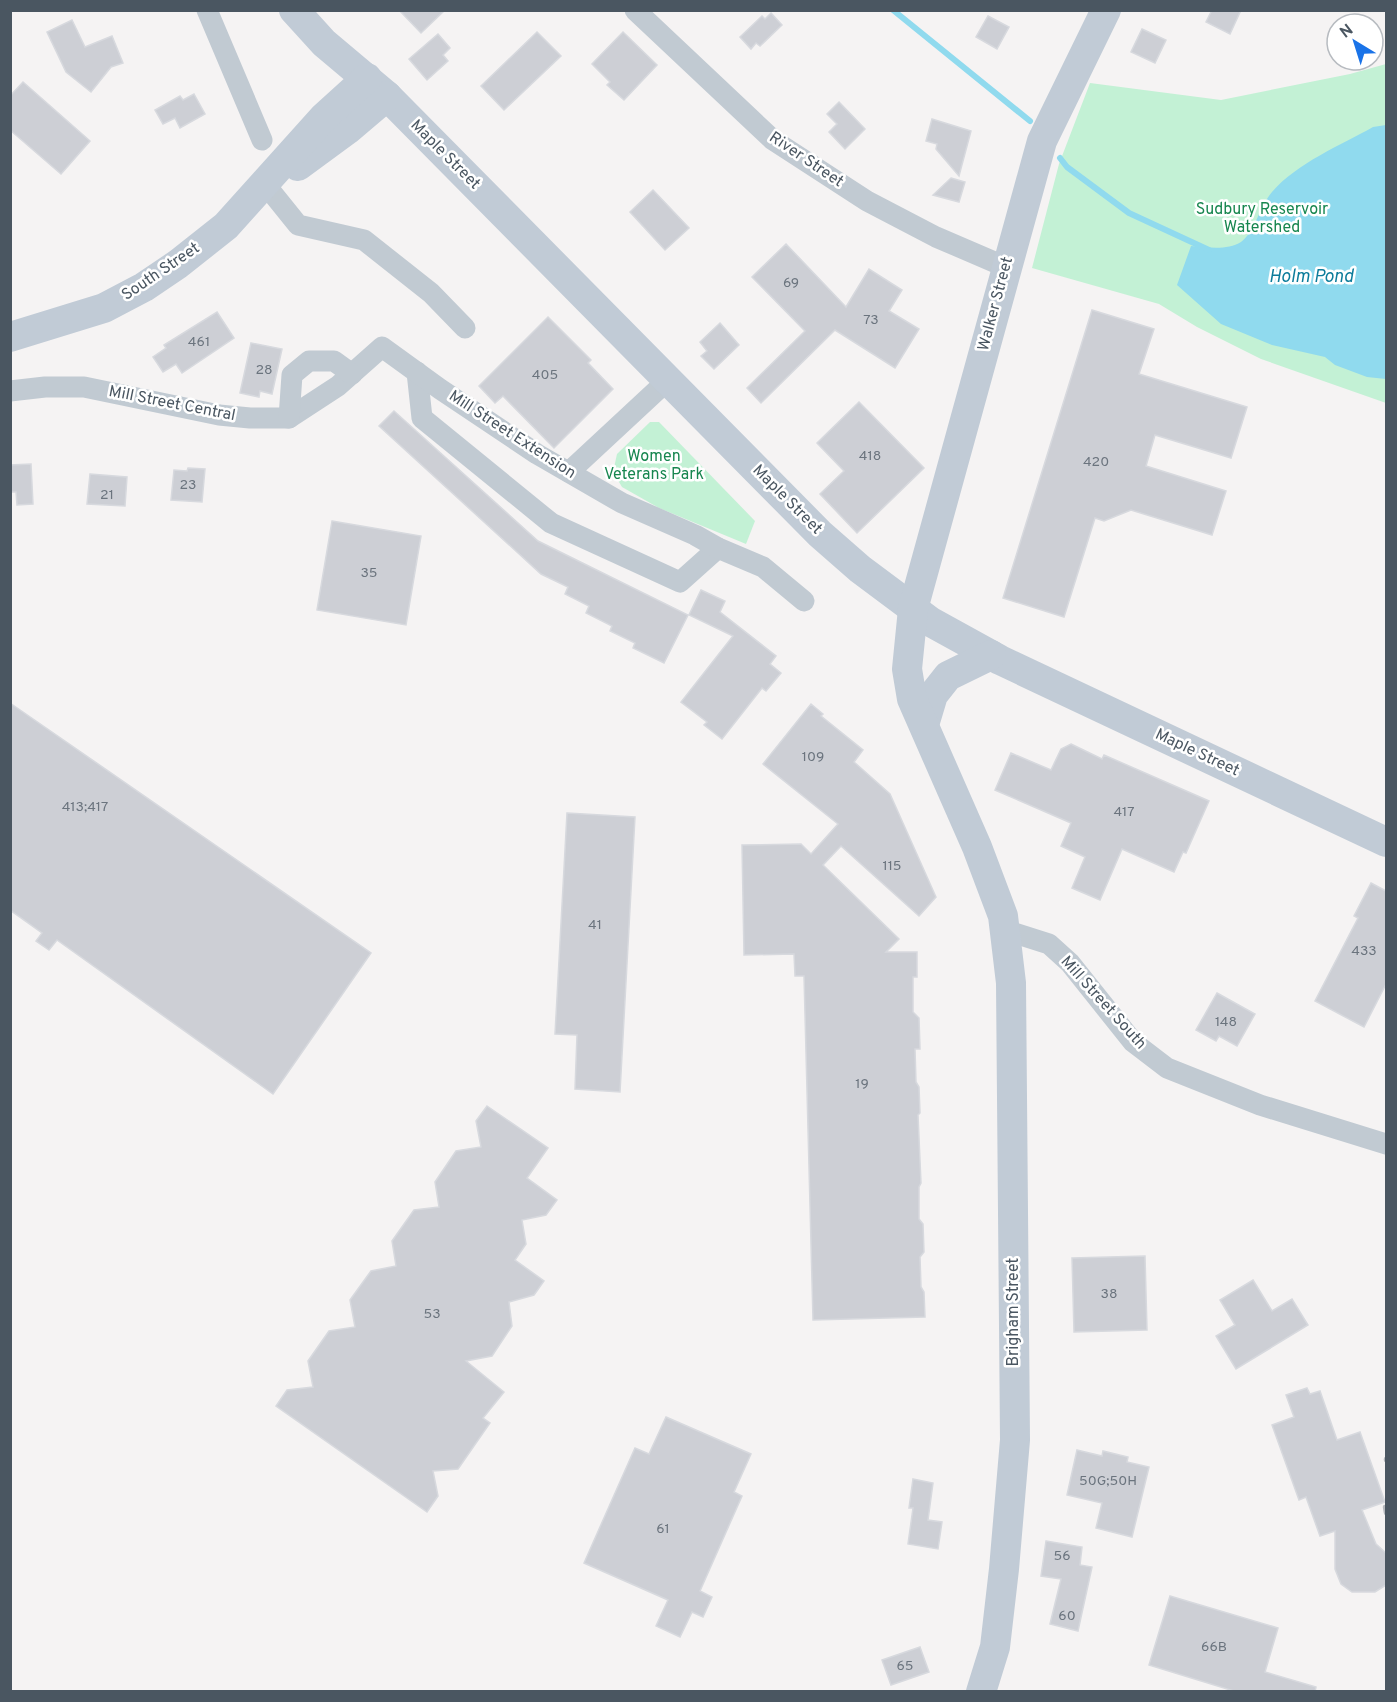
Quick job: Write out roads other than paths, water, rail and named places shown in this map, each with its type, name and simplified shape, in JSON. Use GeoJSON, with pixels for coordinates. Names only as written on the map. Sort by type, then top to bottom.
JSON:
{"type":"FeatureCollection","features":[{"type":"Feature","properties":{"kind":"main road","name":"Maple Street"},"geometry":{"type":"LineString","coordinates":[[294,10],[324,43],[377,87],[820,534],[860,569],[931,622],[991,655],[1079,699],[1386,842]]}},
{"type":"Feature","properties":{"kind":"main road","name":"Walker Street"},"geometry":{"type":"LineString","coordinates":[[913,609],[1041,141],[1106,10]]}},
{"type":"Feature","properties":{"kind":"main road"},"geometry":{"type":"LineString","coordinates":[[324,43],[334,58],[333,93],[337,121],[392,127],[430,140]]}},
{"type":"Feature","properties":{"kind":"main road","name":"South Street"},"geometry":{"type":"LineString","coordinates":[[235,216],[377,87]]}},
{"type":"Feature","properties":{"kind":"main road","name":"South Street"},"geometry":{"type":"LineString","coordinates":[[10,337],[87,314],[134,293],[178,264],[320,149],[337,121]]}},
{"type":"Feature","properties":{"kind":"main road"},"geometry":{"type":"LineString","coordinates":[[913,609],[907,669],[912,699],[977,847],[1003,916],[1005,930]]}},
{"type":"Feature","properties":{"kind":"main road"},"geometry":{"type":"LineString","coordinates":[[924,725],[933,695],[948,676],[991,655]]}},
{"type":"Feature","properties":{"kind":"main road","name":"Brigham Street"},"geometry":{"type":"LineString","coordinates":[[981,1692],[996,1636],[1005,1569],[1015,1440],[1011,983],[1005,930]]}},
{"type":"Feature","properties":{"kind":"street"},"geometry":{"type":"LineString","coordinates":[[207,10],[262,140]]}},
{"type":"Feature","properties":{"kind":"street","name":"River Street"},"geometry":{"type":"LineString","coordinates":[[635,10],[773,140],[867,201],[936,237],[1006,267]]}},
{"type":"Feature","properties":{"kind":"street"},"geometry":{"type":"LineString","coordinates":[[269,189],[298,225],[364,240],[431,292],[465,328]]}},
{"type":"Feature","properties":{"kind":"street","name":"Mill Street Extension"},"geometry":{"type":"LineString","coordinates":[[352,374],[382,347],[537,454],[622,502],[763,567],[804,601]]}},
{"type":"Feature","properties":{"kind":"street"},"geometry":{"type":"LineString","coordinates":[[309,361],[334,361],[352,374],[321,399],[305,406],[289,418],[292,375],[309,361]]}},
{"type":"Feature","properties":{"kind":"street"},"geometry":{"type":"LineString","coordinates":[[417,372],[422,418],[551,523],[680,582],[718,548]]}},
{"type":"Feature","properties":{"kind":"street"},"geometry":{"type":"LineString","coordinates":[[569,472],[668,380]]}},
{"type":"Feature","properties":{"kind":"street","name":"Mill Street Central"},"geometry":{"type":"LineString","coordinates":[[10,391],[45,387],[84,387],[219,415],[289,418]]}},
{"type":"Feature","properties":{"kind":"street","name":"Mill Street South"},"geometry":{"type":"LineString","coordinates":[[1005,930],[1049,944],[1070,963],[1133,1042],[1167,1068],[1260,1105],[1386,1144]]}},
{"type":"Feature","properties":{"kind":"water","name":"Holm Pond"},"geometry":{"type":"Polygon","coordinates":[[[1386,125],[1386,379],[1367,377],[1335,365],[1325,357],[1272,345],[1221,324],[1177,285],[1191,246],[1223,247],[1241,242],[1250,232],[1272,192],[1294,172],[1320,155],[1373,127],[1386,125]]]}},
{"type":"Feature","properties":{"kind":"waterway"},"geometry":{"type":"LineString","coordinates":[[893,10],[1030,121]]}},
{"type":"Feature","properties":{"kind":"waterway"},"geometry":{"type":"LineString","coordinates":[[1060,158],[1067,167],[1129,213],[1209,250]]}},
{"type":"Feature","properties":{"kind":"railway"},"geometry":{"type":"LineString","coordinates":[[1385,1507],[1386,1513]]}},
{"type":"Feature","properties":{"kind":"park label","name":"Sudbury Reservoir Watershed"},"geometry":{"type":"Point","coordinates":[1262,219]}},
{"type":"Feature","properties":{"kind":"park label","name":"Women Veterans Park"},"geometry":{"type":"Point","coordinates":[654,466]}}]}
